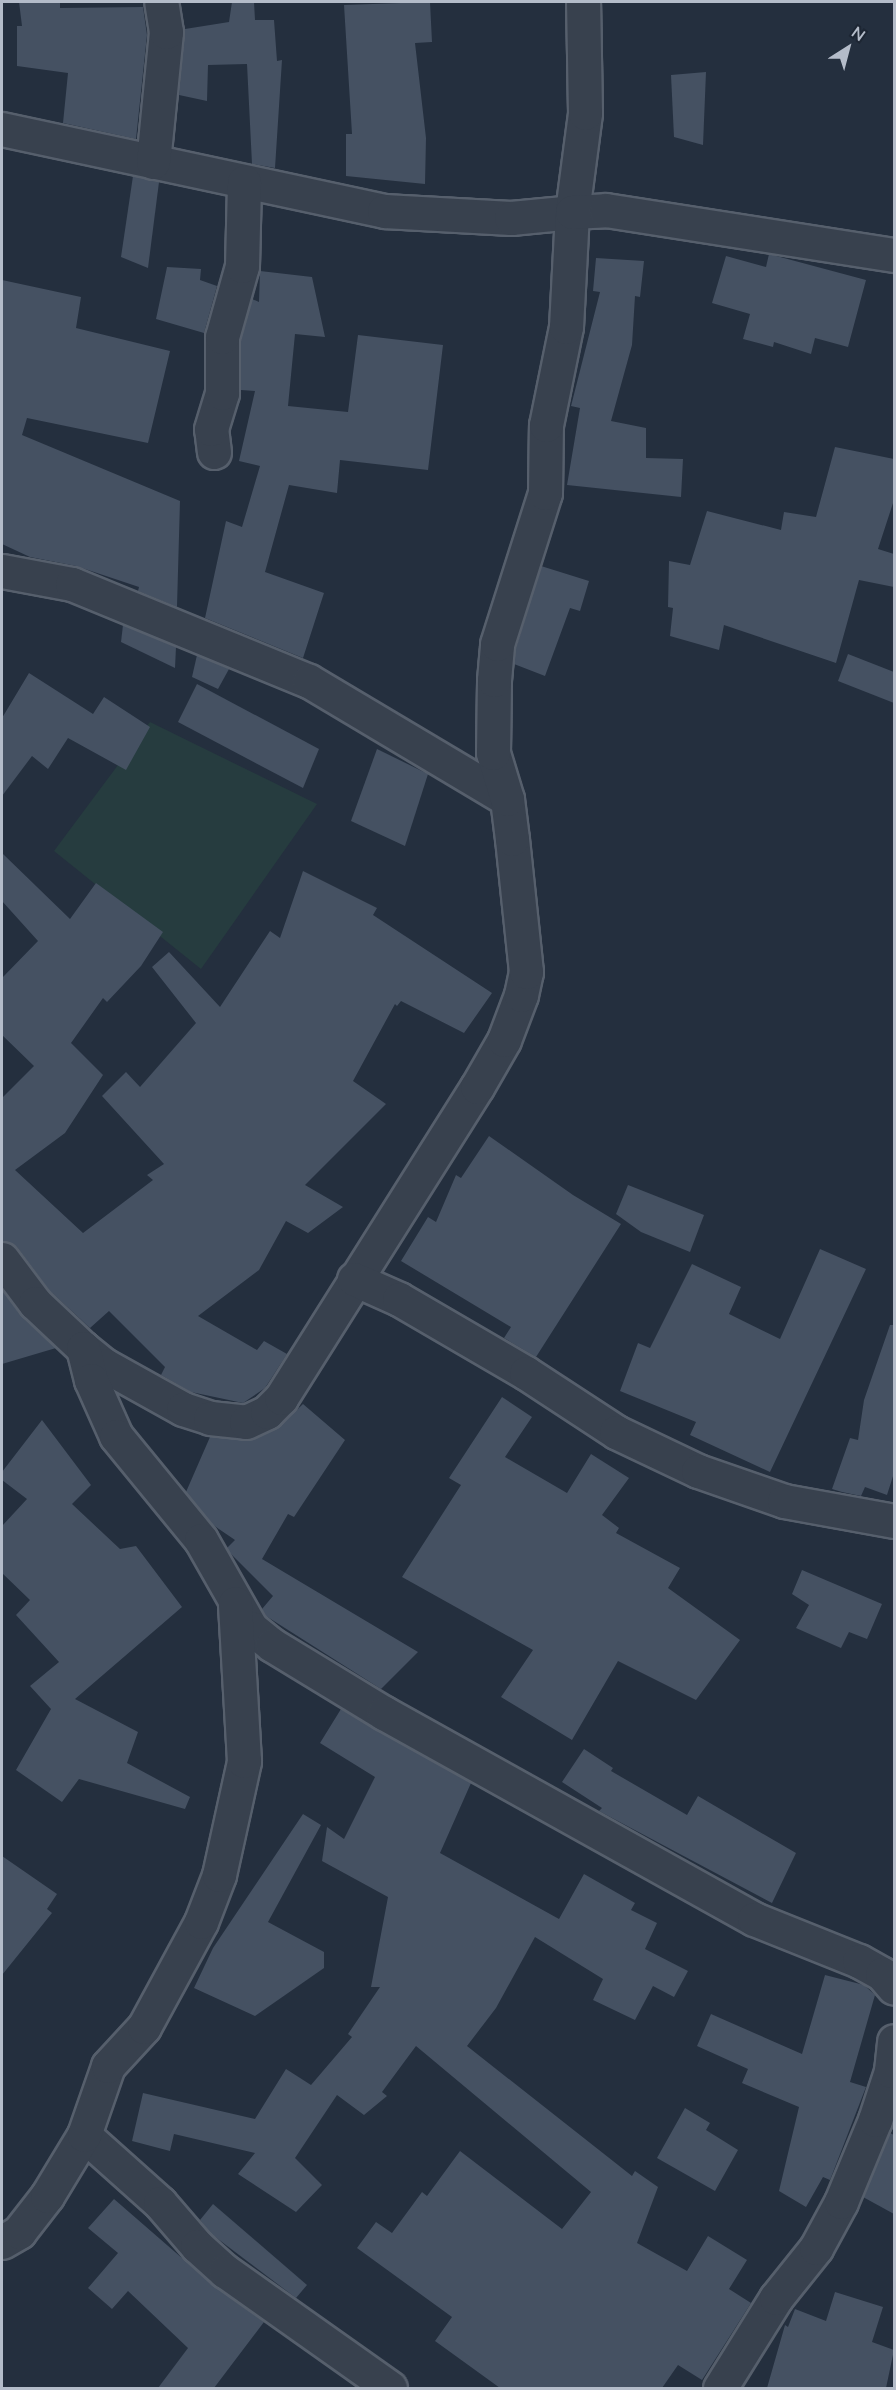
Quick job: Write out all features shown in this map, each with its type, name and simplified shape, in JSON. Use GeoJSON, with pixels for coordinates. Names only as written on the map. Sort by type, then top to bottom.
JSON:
{"type":"FeatureCollection","features":[{"type":"Feature","properties":{"kind":"street"},"geometry":{"type":"LineString","coordinates":[[153,162],[166,32],[161,2]]}},
{"type":"Feature","properties":{"kind":"street"},"geometry":{"type":"LineString","coordinates":[[2,1259],[35,1303],[104,1365],[183,1409],[210,1418],[246,1422],[267,1412],[281,1398],[504,1040],[521,996],[526,972],[507,799],[493,753],[497,644],[545,493],[546,425],[566,327],[572,212],[584,122],[583,2]]}},
{"type":"Feature","properties":{"kind":"street"},"geometry":{"type":"LineString","coordinates":[[2,129],[384,211],[511,218],[606,210],[894,255]]}},
{"type":"Feature","properties":{"kind":"street"},"geometry":{"type":"LineString","coordinates":[[214,452],[212,429],[222,393],[222,337],[242,266],[244,182]]}},
{"type":"Feature","properties":{"kind":"street"},"geometry":{"type":"LineString","coordinates":[[2,571],[72,584],[309,681],[507,799]]}},
{"type":"Feature","properties":{"kind":"street"},"geometry":{"type":"LineString","coordinates":[[354,1279],[399,1299],[526,1373],[616,1432],[698,1471],[784,1501],[894,1521]]}},
{"type":"Feature","properties":{"kind":"street"},"geometry":{"type":"LineString","coordinates":[[83,1348],[91,1380],[117,1436],[201,1540],[251,1628],[272,1645],[384,1713],[754,1919],[859,1961],[882,1974],[894,1988]]}},
{"type":"Feature","properties":{"kind":"street"},"geometry":{"type":"LineString","coordinates":[[2,2242],[19,2232],[47,2196],[84,2135],[108,2066],[144,2027],[161,1998],[201,1922],[219,1875],[244,1761],[235,1603]]}},
{"type":"Feature","properties":{"kind":"street"},"geometry":{"type":"LineString","coordinates":[[720,2388],[776,2298],[816,2247],[841,2202],[875,2120],[891,2072],[894,2041]]}},
{"type":"Feature","properties":{"kind":"street"},"geometry":{"type":"LineString","coordinates":[[84,2135],[160,2203],[197,2246],[225,2271],[390,2388]]}},
{"type":"Feature","properties":{"kind":"green space"},"geometry":{"type":"Polygon","coordinates":[[[150,722],[317,804],[201,969],[54,851],[150,722]]]}},
{"type":"Feature","properties":{"kind":"building"},"geometry":{"type":"Polygon","coordinates":[[[19,2],[60,2],[60,8],[143,7],[147,35],[136,139],[63,123],[68,73],[17,66],[17,26],[22,26],[19,2]]]}},
{"type":"Feature","properties":{"kind":"building"},"geometry":{"type":"Polygon","coordinates":[[[232,2],[254,2],[255,20],[274,20],[277,61],[282,60],[275,168],[252,164],[247,64],[208,65],[207,101],[179,95],[185,29],[229,22],[232,2]]]}},
{"type":"Feature","properties":{"kind":"building"},"geometry":{"type":"Polygon","coordinates":[[[430,2],[432,42],[415,43],[426,138],[425,184],[346,176],[346,134],[352,134],[344,5],[430,2]]]}},
{"type":"Feature","properties":{"kind":"building"},"geometry":{"type":"Polygon","coordinates":[[[706,72],[703,145],[674,137],[671,75],[706,72]]]}},
{"type":"Feature","properties":{"kind":"building"},"geometry":{"type":"Polygon","coordinates":[[[133,176],[159,182],[148,268],[121,257],[133,176]]]}},
{"type":"Feature","properties":{"kind":"building"},"geometry":{"type":"Polygon","coordinates":[[[769,254],[866,280],[848,347],[815,338],[811,354],[774,342],[773,347],[743,339],[750,314],[712,303],[726,256],[766,267],[769,254]]]}},
{"type":"Feature","properties":{"kind":"building"},"geometry":{"type":"Polygon","coordinates":[[[596,258],[644,261],[640,297],[635,296],[632,345],[611,421],[646,428],[646,458],[683,459],[681,497],[567,485],[580,408],[571,406],[600,292],[593,291],[596,258]]]}},
{"type":"Feature","properties":{"kind":"building"},"geometry":{"type":"Polygon","coordinates":[[[167,267],[201,269],[200,280],[217,286],[204,333],[156,319],[167,267]]]}},
{"type":"Feature","properties":{"kind":"building"},"geometry":{"type":"Polygon","coordinates":[[[260,271],[312,277],[325,337],[295,334],[288,406],[348,412],[358,335],[443,345],[428,470],[340,460],[337,493],[289,485],[265,572],[324,593],[303,658],[205,618],[226,521],[242,527],[260,466],[239,461],[255,391],[241,390],[241,340],[252,299],[259,302],[260,271]]]}},
{"type":"Feature","properties":{"kind":"building"},"geometry":{"type":"Polygon","coordinates":[[[2,280],[81,297],[76,328],[170,351],[148,443],[27,418],[22,435],[180,501],[177,607],[138,591],[139,587],[76,566],[30,557],[2,544],[2,280]]]}},
{"type":"Feature","properties":{"kind":"building"},"geometry":{"type":"Polygon","coordinates":[[[835,447],[894,459],[894,500],[878,549],[894,554],[894,587],[859,580],[836,663],[724,625],[719,650],[670,636],[673,608],[668,607],[669,561],[690,565],[707,511],[781,530],[784,512],[816,517],[835,447]]]}},
{"type":"Feature","properties":{"kind":"building"},"geometry":{"type":"Polygon","coordinates":[[[541,566],[589,581],[580,611],[570,608],[545,676],[514,664],[516,648],[541,566]]]}},
{"type":"Feature","properties":{"kind":"building"},"geometry":{"type":"Polygon","coordinates":[[[123,625],[176,647],[175,668],[121,642],[123,625]]]}},
{"type":"Feature","properties":{"kind":"building"},"geometry":{"type":"Polygon","coordinates":[[[848,654],[894,672],[894,703],[838,681],[848,654]]]}},
{"type":"Feature","properties":{"kind":"building"},"geometry":{"type":"Polygon","coordinates":[[[197,655],[229,669],[218,689],[192,677],[197,655]]]}},
{"type":"Feature","properties":{"kind":"building"},"geometry":{"type":"Polygon","coordinates":[[[29,673],[93,714],[104,697],[150,727],[126,770],[68,738],[48,769],[32,756],[2,796],[2,718],[29,673]]]}},
{"type":"Feature","properties":{"kind":"building"},"geometry":{"type":"Polygon","coordinates":[[[197,684],[319,749],[303,788],[178,722],[197,684]]]}},
{"type":"Feature","properties":{"kind":"building"},"geometry":{"type":"Polygon","coordinates":[[[377,749],[428,774],[405,846],[351,821],[377,749]]]}},
{"type":"Feature","properties":{"kind":"building"},"geometry":{"type":"Polygon","coordinates":[[[2,853],[70,919],[96,883],[163,932],[141,966],[107,1002],[103,998],[71,1043],[103,1075],[65,1133],[15,1170],[83,1233],[153,1180],[147,1175],[164,1164],[102,1096],[126,1072],[140,1087],[196,1023],[152,967],[169,952],[220,1007],[270,931],[280,938],[303,871],[377,908],[373,915],[492,993],[464,1033],[401,1001],[397,1006],[395,1004],[353,1081],[386,1104],[305,1185],[343,1207],[308,1233],[286,1221],[259,1270],[198,1316],[257,1350],[264,1341],[287,1354],[265,1388],[243,1403],[191,1392],[161,1375],[165,1367],[109,1311],[90,1328],[49,1290],[17,1247],[2,1241],[2,1098],[34,1066],[2,1035],[2,978],[38,941],[2,901],[2,853]]]}},
{"type":"Feature","properties":{"kind":"building"},"geometry":{"type":"Polygon","coordinates":[[[489,1136],[573,1195],[621,1224],[536,1357],[504,1338],[511,1327],[401,1261],[428,1217],[436,1222],[456,1175],[461,1178],[489,1136]]]}},
{"type":"Feature","properties":{"kind":"building"},"geometry":{"type":"Polygon","coordinates":[[[628,1185],[704,1215],[690,1252],[641,1232],[616,1214],[628,1185]]]}},
{"type":"Feature","properties":{"kind":"building"},"geometry":{"type":"Polygon","coordinates":[[[820,1249],[866,1269],[770,1472],[690,1435],[696,1422],[620,1391],[638,1343],[650,1348],[692,1264],[741,1287],[729,1314],[780,1339],[820,1249]]]}},
{"type":"Feature","properties":{"kind":"building"},"geometry":{"type":"Polygon","coordinates":[[[2,1290],[22,1317],[56,1348],[2,1364],[2,1290]]]}},
{"type":"Feature","properties":{"kind":"building"},"geometry":{"type":"Polygon","coordinates":[[[890,1325],[894,1325],[894,1473],[887,1495],[865,1487],[861,1496],[832,1489],[850,1438],[858,1440],[864,1400],[890,1325]]]}},
{"type":"Feature","properties":{"kind":"building"},"geometry":{"type":"Polygon","coordinates":[[[502,1397],[532,1417],[505,1457],[567,1493],[591,1454],[629,1478],[602,1515],[619,1528],[616,1533],[680,1568],[668,1588],[740,1640],[696,1700],[618,1661],[572,1740],[501,1697],[533,1650],[402,1577],[461,1485],[449,1478],[502,1397]]]}},
{"type":"Feature","properties":{"kind":"building"},"geometry":{"type":"Polygon","coordinates":[[[303,1404],[345,1440],[294,1517],[288,1514],[262,1559],[418,1652],[381,1689],[266,1616],[262,1609],[273,1596],[230,1553],[227,1548],[235,1540],[213,1525],[186,1492],[210,1437],[254,1439],[280,1426],[303,1404]]]}},
{"type":"Feature","properties":{"kind":"building"},"geometry":{"type":"Polygon","coordinates":[[[42,1420],[91,1485],[72,1504],[120,1549],[136,1546],[182,1607],[75,1699],[138,1732],[127,1763],[190,1797],[185,1809],[79,1779],[62,1802],[16,1770],[51,1709],[30,1686],[59,1662],[16,1615],[30,1600],[2,1573],[2,1526],[27,1499],[2,1480],[2,1472],[42,1420]]]}},
{"type":"Feature","properties":{"kind":"building"},"geometry":{"type":"Polygon","coordinates":[[[802,1570],[882,1604],[867,1639],[849,1632],[841,1648],[796,1628],[809,1605],[792,1594],[802,1570]]]}},
{"type":"Feature","properties":{"kind":"building"},"geometry":{"type":"Polygon","coordinates":[[[341,1709],[471,1783],[440,1853],[559,1919],[584,1874],[635,1903],[631,1910],[657,1923],[645,1949],[688,1971],[674,1997],[653,1986],[635,2020],[593,2000],[603,1979],[535,1937],[496,2008],[467,2046],[632,2176],[635,2171],[658,2187],[637,2243],[687,2271],[708,2236],[747,2260],[729,2289],[751,2303],[702,2380],[678,2365],[662,2388],[500,2388],[435,2341],[452,2317],[357,2248],[376,2222],[392,2233],[422,2192],[427,2196],[460,2151],[562,2229],[591,2192],[416,2046],[382,2092],[387,2096],[364,2115],[337,2095],[295,2158],[322,2185],[296,2212],[238,2174],[255,2153],[174,2134],[170,2151],[132,2141],[143,2093],[255,2119],[286,2069],[311,2085],[352,2037],[348,2034],[380,1987],[371,1987],[388,1897],[322,1861],[327,1827],[344,1839],[375,1777],[320,1743],[341,1709]]]}},
{"type":"Feature","properties":{"kind":"building"},"geometry":{"type":"Polygon","coordinates":[[[584,1749],[613,1768],[611,1771],[687,1815],[698,1796],[796,1853],[772,1903],[599,1811],[602,1808],[562,1782],[584,1749]]]}},
{"type":"Feature","properties":{"kind":"building"},"geometry":{"type":"Polygon","coordinates":[[[303,1814],[321,1825],[268,1922],[324,1952],[324,1968],[255,2016],[194,1988],[213,1948],[303,1814]]]}},
{"type":"Feature","properties":{"kind":"building"},"geometry":{"type":"Polygon","coordinates":[[[2,1856],[57,1894],[47,1909],[52,1913],[2,1975],[2,1856]]]}},
{"type":"Feature","properties":{"kind":"building"},"geometry":{"type":"Polygon","coordinates":[[[825,1975],[864,1985],[875,1995],[850,2082],[866,2087],[830,2180],[823,2177],[806,2207],[779,2191],[799,2107],[742,2083],[748,2069],[697,2046],[711,2014],[802,2054],[825,1975]]]}},
{"type":"Feature","properties":{"kind":"building"},"geometry":{"type":"Polygon","coordinates":[[[685,2108],[710,2123],[706,2130],[738,2150],[715,2191],[657,2158],[685,2108]]]}},
{"type":"Feature","properties":{"kind":"building"},"geometry":{"type":"Polygon","coordinates":[[[890,2133],[894,2135],[894,2214],[863,2197],[890,2133]]]}},
{"type":"Feature","properties":{"kind":"building"},"geometry":{"type":"Polygon","coordinates":[[[114,2199],[213,2285],[264,2322],[214,2388],[158,2388],[188,2348],[128,2291],[112,2309],[88,2288],[118,2253],[88,2228],[114,2199]]]}},
{"type":"Feature","properties":{"kind":"building"},"geometry":{"type":"Polygon","coordinates":[[[213,2204],[307,2285],[296,2298],[210,2233],[200,2220],[213,2204]]]}},
{"type":"Feature","properties":{"kind":"building"},"geometry":{"type":"Polygon","coordinates":[[[835,2292],[883,2307],[872,2342],[894,2350],[886,2388],[767,2388],[785,2325],[788,2327],[795,2309],[826,2321],[835,2292]]]}}]}
